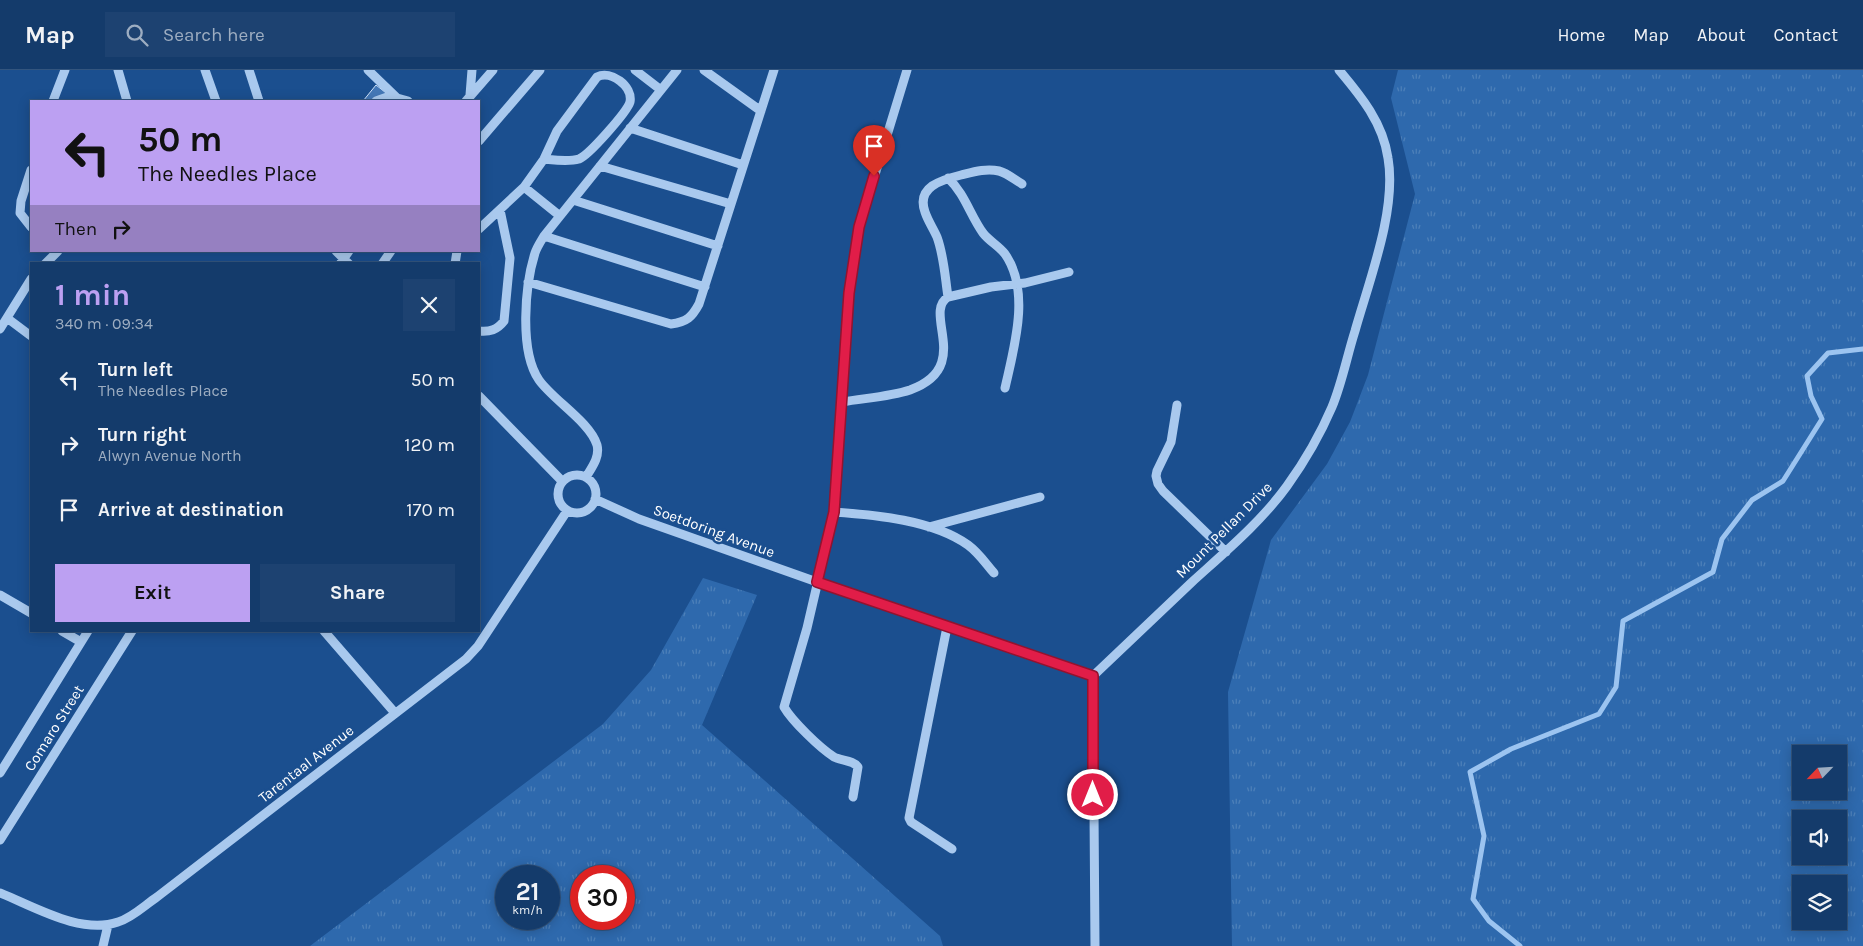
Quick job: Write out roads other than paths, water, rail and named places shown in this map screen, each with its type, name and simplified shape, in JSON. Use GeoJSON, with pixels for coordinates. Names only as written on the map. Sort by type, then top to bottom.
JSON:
{"type":"FeatureCollection","features":[{"type":"Feature","properties":{"kind":"street"},"geometry":{"type":"LineString","coordinates":[[53,100],[65,70]]}},
{"type":"Feature","properties":{"kind":"street"},"geometry":{"type":"LineString","coordinates":[[118,70],[127,100]]}},
{"type":"Feature","properties":{"kind":"street"},"geometry":{"type":"LineString","coordinates":[[205,70],[216,100]]}},
{"type":"Feature","properties":{"kind":"street"},"geometry":{"type":"LineString","coordinates":[[249,70],[259,100]]}},
{"type":"Feature","properties":{"kind":"street"},"geometry":{"type":"LineString","coordinates":[[368,70],[396,97]]}},
{"type":"Feature","properties":{"kind":"street"},"geometry":{"type":"LineString","coordinates":[[468,98],[472,70]]}},
{"type":"Feature","properties":{"kind":"street"},"geometry":{"type":"LineString","coordinates":[[468,98],[493,70]]}},
{"type":"Feature","properties":{"kind":"street"},"geometry":{"type":"LineString","coordinates":[[480,140],[540,70]]}},
{"type":"Feature","properties":{"kind":"street"},"geometry":{"type":"LineString","coordinates":[[635,70],[661,90]]}},
{"type":"Feature","properties":{"kind":"street"},"geometry":{"type":"LineString","coordinates":[[586,477],[596,461],[597,445],[590,432],[539,380],[530,362],[526,345],[528,282],[536,251],[544,236],[677,70]]}},
{"type":"Feature","properties":{"kind":"street"},"geometry":{"type":"LineString","coordinates":[[704,70],[761,111]]}},
{"type":"Feature","properties":{"kind":"street"},"geometry":{"type":"LineString","coordinates":[[528,282],[672,324],[683,322],[692,317],[705,287],[774,70]]}},
{"type":"Feature","properties":{"kind":"street"},"geometry":{"type":"LineString","coordinates":[[853,797],[858,767],[856,764],[835,757],[822,747],[784,707],[821,584],[834,512],[849,293],[859,227],[907,70]]}},
{"type":"Feature","properties":{"kind":"street","name":"Mount Pellan Drive"},"geometry":{"type":"LineString","coordinates":[[1093,676],[1251,527],[1286,487],[1313,447],[1333,406],[1384,224],[1390,185],[1386,150],[1378,127],[1366,104],[1339,70]]}},
{"type":"Feature","properties":{"kind":"street"},"geometry":{"type":"LineString","coordinates":[[480,228],[524,187],[544,159],[557,131],[597,77],[602,74],[609,74],[626,86],[630,95],[630,103],[610,130],[587,154],[573,160],[544,159]]}},
{"type":"Feature","properties":{"kind":"street"},"geometry":{"type":"LineString","coordinates":[[379,100],[390,96],[405,100]]}},
{"type":"Feature","properties":{"kind":"street"},"geometry":{"type":"LineString","coordinates":[[630,128],[744,166]]}},
{"type":"Feature","properties":{"kind":"street"},"geometry":{"type":"LineString","coordinates":[[600,166],[731,204]]}},
{"type":"Feature","properties":{"kind":"street"},"geometry":{"type":"LineString","coordinates":[[948,297],[942,253],[925,214],[922,202],[926,192],[934,184],[948,178],[980,170],[1000,171],[1022,184]]}},
{"type":"Feature","properties":{"kind":"street"},"geometry":{"type":"LineString","coordinates":[[30,173],[20,213],[30,227]]}},
{"type":"Feature","properties":{"kind":"street"},"geometry":{"type":"LineString","coordinates":[[948,178],[963,196],[983,233],[1005,253],[1017,284],[1019,310],[1016,344],[1005,388]]}},
{"type":"Feature","properties":{"kind":"street"},"geometry":{"type":"LineString","coordinates":[[524,187],[560,216]]}},
{"type":"Feature","properties":{"kind":"street"},"geometry":{"type":"LineString","coordinates":[[573,200],[718,246]]}},
{"type":"Feature","properties":{"kind":"street"},"geometry":{"type":"LineString","coordinates":[[480,332],[490,332],[499,327],[504,321],[510,258],[500,210]]}},
{"type":"Feature","properties":{"kind":"street"},"geometry":{"type":"LineString","coordinates":[[544,236],[705,287]]}},
{"type":"Feature","properties":{"kind":"street"},"geometry":{"type":"LineString","coordinates":[[842,402],[912,389],[932,377],[941,366],[943,360],[944,341],[940,309],[944,300],[948,297],[1070,272]]}},
{"type":"Feature","properties":{"kind":"street"},"geometry":{"type":"LineString","coordinates":[[0,330],[30,281]]}},
{"type":"Feature","properties":{"kind":"street"},"geometry":{"type":"LineString","coordinates":[[7,318],[30,335]]}},
{"type":"Feature","properties":{"kind":"street"},"geometry":{"type":"LineString","coordinates":[[480,397],[562,480]]}},
{"type":"Feature","properties":{"kind":"street"},"geometry":{"type":"LineString","coordinates":[[1178,404],[1171,442],[1157,471],[1158,484],[1226,552]]}},
{"type":"Feature","properties":{"kind":"street"},"geometry":{"type":"LineString","coordinates":[[578,474],[592,482],[596,491],[591,507],[584,512],[575,513],[567,511],[557,497],[558,488],[562,480],[578,474]]}},
{"type":"Feature","properties":{"kind":"street"},"geometry":{"type":"LineString","coordinates":[[928,527],[1040,497]]}},
{"type":"Feature","properties":{"kind":"street","name":"Soetdoring Avenue"},"geometry":{"type":"LineString","coordinates":[[595,499],[639,519],[821,584],[1093,676]]}},
{"type":"Feature","properties":{"kind":"street","name":"Tarentaal Avenue"},"geometry":{"type":"LineString","coordinates":[[0,893],[76,924],[100,926],[126,919],[451,671],[478,646],[567,511]]}},
{"type":"Feature","properties":{"kind":"street"},"geometry":{"type":"LineString","coordinates":[[834,512],[883,515],[946,533],[970,546],[994,574]]}},
{"type":"Feature","properties":{"kind":"street"},"geometry":{"type":"LineString","coordinates":[[0,596],[30,612]]}},
{"type":"Feature","properties":{"kind":"street"},"geometry":{"type":"LineString","coordinates":[[947,627],[909,818],[911,822],[952,848]]}},
{"type":"Feature","properties":{"kind":"street"},"geometry":{"type":"LineString","coordinates":[[64,632],[81,642]]}},
{"type":"Feature","properties":{"kind":"street","name":"Comaro Street"},"geometry":{"type":"LineString","coordinates":[[0,772],[87,632]]}},
{"type":"Feature","properties":{"kind":"street","name":"Comaro Street"},"geometry":{"type":"LineString","coordinates":[[0,840],[131,632]]}},
{"type":"Feature","properties":{"kind":"street"},"geometry":{"type":"LineString","coordinates":[[325,632],[395,713]]}},
{"type":"Feature","properties":{"kind":"street"},"geometry":{"type":"LineString","coordinates":[[1093,676],[1095,946]]}},
{"type":"Feature","properties":{"kind":"street"},"geometry":{"type":"LineString","coordinates":[[103,946],[108,925]]}},
{"type":"Feature","properties":{"kind":"waterway"},"geometry":{"type":"LineString","coordinates":[[1520,946],[1489,921],[1473,899],[1484,836],[1470,772],[1511,749],[1599,714],[1616,687],[1623,621],[1713,572],[1722,539],[1752,500],[1783,481],[1822,419],[1811,396],[1807,376],[1828,353],[1863,349]]}}]}
